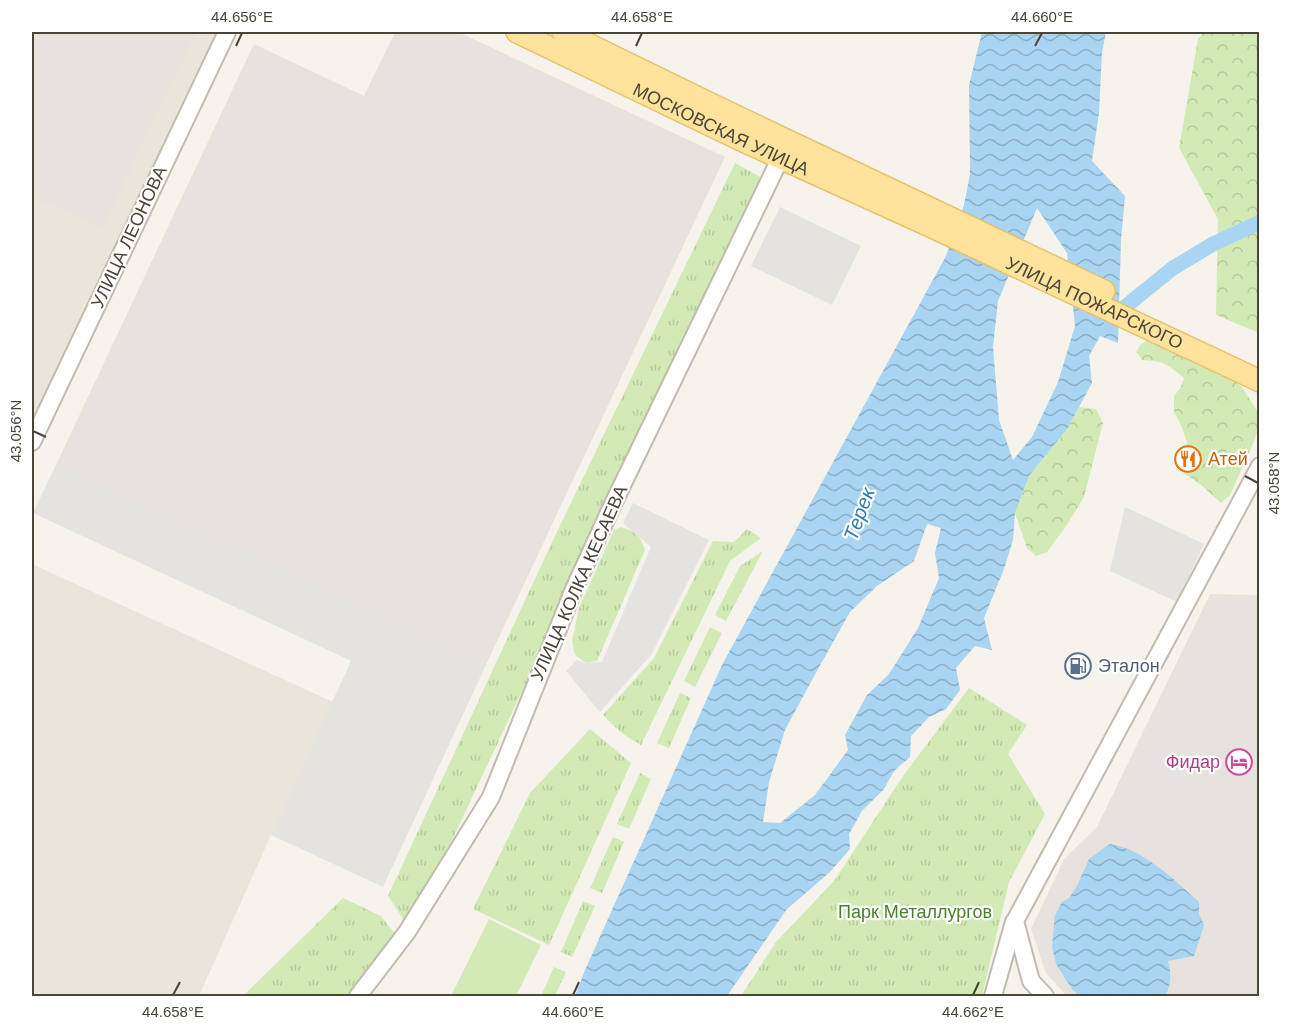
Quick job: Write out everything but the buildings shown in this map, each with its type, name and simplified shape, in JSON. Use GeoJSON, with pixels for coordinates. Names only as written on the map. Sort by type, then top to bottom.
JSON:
{"type":"FeatureCollection","features":[{"type":"Feature","properties":{"kind":"main road","name":"МОСКОВСКАЯ УЛИЦА"},"geometry":{"type":"LineString","coordinates":[[517,32],[836,184],[931,218]]}},
{"type":"Feature","properties":{"kind":"main road","name":"МОСКОВСКАЯ УЛИЦА"},"geometry":{"type":"LineString","coordinates":[[563,32],[744,120],[931,218]]}},
{"type":"Feature","properties":{"kind":"main road","name":"УЛИЦА ПОЖАРСКОГО"},"geometry":{"type":"LineString","coordinates":[[931,218],[1196,343],[1260,381]]}},
{"type":"Feature","properties":{"kind":"main road","name":"УЛИЦА ПОЖАРСКОГО"},"geometry":{"type":"LineString","coordinates":[[1196,343],[1260,365]]}},
{"type":"Feature","properties":{"kind":"street","name":"УЛИЦА ЛЕОНОВА"},"geometry":{"type":"LineString","coordinates":[[32,442],[227,32]]}},
{"type":"Feature","properties":{"kind":"street","name":"УЛИЦА КОЛКА КЕСАЕВА"},"geometry":{"type":"LineString","coordinates":[[358,996],[407,932],[491,797],[574,589],[781,157]]}},
{"type":"Feature","properties":{"kind":"street"},"geometry":{"type":"LineString","coordinates":[[993,996],[1015,921],[1260,466]]}},
{"type":"Feature","properties":{"kind":"street"},"geometry":{"type":"LineString","coordinates":[[1015,921],[1031,981],[1045,996]]}},
{"type":"Feature","properties":{"kind":"shaded area"},"geometry":{"type":"Polygon","coordinates":[[[32,32],[227,32],[32,442],[32,32]]]}},
{"type":"Feature","properties":{"kind":"shaded area"},"geometry":{"type":"Polygon","coordinates":[[[32,32],[196,32],[102,229],[32,196],[32,32]]]}},
{"type":"Feature","properties":{"kind":"shaded area"},"geometry":{"type":"Polygon","coordinates":[[[395,32],[458,32],[725,157],[485,667],[55,467],[254,44],[364,96],[395,32]]]}},
{"type":"Feature","properties":{"kind":"shaded area"},"geometry":{"type":"Polygon","coordinates":[[[780,207],[861,246],[832,305],[751,266],[780,207]]]}},
{"type":"Feature","properties":{"kind":"shaded area"},"geometry":{"type":"Polygon","coordinates":[[[55,467],[485,667],[383,887],[271,835],[351,661],[33,513],[55,467]]]}},
{"type":"Feature","properties":{"kind":"shaded area"},"geometry":{"type":"Polygon","coordinates":[[[633,503],[709,540],[651,655],[600,712],[566,671],[577,660],[586,663],[602,662],[651,547],[623,523],[633,503]]]}},
{"type":"Feature","properties":{"kind":"shaded area"},"geometry":{"type":"Polygon","coordinates":[[[1125,507],[1204,544],[1177,602],[1110,571],[1125,507]]]}},
{"type":"Feature","properties":{"kind":"shaded area"},"geometry":{"type":"Polygon","coordinates":[[[32,564],[333,702],[199,996],[32,996],[32,564]]]}},
{"type":"Feature","properties":{"kind":"shaded area"},"geometry":{"type":"Polygon","coordinates":[[[1210,594],[1259,595],[1259,996],[1067,996],[1046,973],[1031,929],[1064,859],[1097,827],[1210,594]]]}},
{"type":"Feature","properties":{"kind":"green space"},"geometry":{"type":"Polygon","coordinates":[[[1204,32],[1259,32],[1259,333],[1216,315],[1218,219],[1179,148],[1198,39],[1204,32]]]}},
{"type":"Feature","properties":{"kind":"green space"},"geometry":{"type":"Polygon","coordinates":[[[735,163],[762,178],[567,586],[536,662],[410,929],[388,896],[553,540],[735,163]]]}},
{"type":"Feature","properties":{"kind":"green space"},"geometry":{"type":"Polygon","coordinates":[[[1148,340],[1225,375],[1242,387],[1259,414],[1255,439],[1230,495],[1221,503],[1181,471],[1187,442],[1174,412],[1174,396],[1184,378],[1165,364],[1142,360],[1136,352],[1141,344],[1148,340]]]}},
{"type":"Feature","properties":{"kind":"green space"},"geometry":{"type":"Polygon","coordinates":[[[1079,407],[1096,409],[1103,423],[1084,497],[1047,552],[1036,556],[1027,548],[1015,513],[1029,476],[1067,429],[1079,407]]]}},
{"type":"Feature","properties":{"kind":"green space"},"geometry":{"type":"Polygon","coordinates":[[[621,527],[636,534],[645,550],[597,661],[586,663],[575,655],[572,641],[579,608],[614,530],[621,527]]]}},
{"type":"Feature","properties":{"kind":"green space"},"geometry":{"type":"Polygon","coordinates":[[[747,529],[761,538],[730,561],[641,745],[621,732],[603,715],[654,658],[713,541],[734,542],[747,529]]]}},
{"type":"Feature","properties":{"kind":"green space"},"geometry":{"type":"Polygon","coordinates":[[[763,551],[726,621],[715,615],[740,566],[763,551]]]}},
{"type":"Feature","properties":{"kind":"green space"},"geometry":{"type":"Polygon","coordinates":[[[710,627],[722,633],[695,687],[684,681],[710,627]]]}},
{"type":"Feature","properties":{"kind":"green space","name":"Парк Металлургов"},"geometry":{"type":"Polygon","coordinates":[[[969,688],[1027,725],[1008,754],[1045,814],[1009,882],[982,996],[741,996],[776,942],[834,881],[903,776],[969,688]]]}},
{"type":"Feature","properties":{"kind":"green space"},"geometry":{"type":"Polygon","coordinates":[[[680,693],[691,698],[669,748],[657,743],[680,693]]]}},
{"type":"Feature","properties":{"kind":"green space"},"geometry":{"type":"Polygon","coordinates":[[[590,729],[631,763],[549,945],[473,909],[530,793],[590,729]]]}},
{"type":"Feature","properties":{"kind":"green space"},"geometry":{"type":"Polygon","coordinates":[[[640,773],[651,779],[629,829],[617,824],[640,773]]]}},
{"type":"Feature","properties":{"kind":"green space"},"geometry":{"type":"Polygon","coordinates":[[[613,837],[624,842],[602,893],[590,888],[613,837]]]}},
{"type":"Feature","properties":{"kind":"green space"},"geometry":{"type":"Polygon","coordinates":[[[343,898],[381,916],[400,940],[355,996],[243,996],[343,898]]]}},
{"type":"Feature","properties":{"kind":"green space"},"geometry":{"type":"Polygon","coordinates":[[[583,901],[595,906],[572,957],[561,952],[583,901]]]}},
{"type":"Feature","properties":{"kind":"green space"},"geometry":{"type":"Polygon","coordinates":[[[489,919],[541,945],[516,996],[451,996],[489,919]]]}},
{"type":"Feature","properties":{"kind":"green space"},"geometry":{"type":"Polygon","coordinates":[[[554,967],[566,972],[555,996],[541,996],[554,967]]]}},
{"type":"Feature","properties":{"kind":"water","name":"Терек"},"geometry":{"type":"Polygon","coordinates":[[[982,32],[1106,32],[1102,52],[1099,113],[1092,161],[1125,196],[1121,240],[1118,343],[1100,336],[1089,356],[1092,383],[1067,429],[1029,476],[1015,513],[1013,540],[1004,569],[984,618],[992,650],[975,646],[956,668],[960,690],[946,709],[929,717],[911,736],[910,757],[894,771],[884,789],[862,811],[849,834],[850,849],[829,873],[787,909],[727,996],[575,996],[723,663],[946,256],[964,205],[970,174],[969,85],[982,32]],[[1037,208],[998,301],[993,347],[999,420],[1013,460],[1032,437],[1058,382],[1075,326],[1067,253],[1037,208]],[[927,524],[914,561],[877,586],[850,612],[818,669],[785,730],[769,782],[763,822],[780,823],[815,795],[848,750],[845,735],[867,695],[889,674],[918,628],[939,578],[935,553],[941,528],[927,524]]]}},
{"type":"Feature","properties":{"kind":"water"},"geometry":{"type":"Polygon","coordinates":[[[1110,844],[1123,847],[1147,859],[1199,902],[1199,914],[1204,925],[1194,956],[1168,961],[1170,979],[1165,996],[1079,996],[1056,964],[1052,947],[1055,915],[1062,902],[1069,898],[1077,886],[1089,859],[1110,844]]]}},
{"type":"Feature","properties":{"kind":"waterway"},"geometry":{"type":"LineString","coordinates":[[1110,319],[1173,268],[1213,244],[1260,222]]}},
{"type":"Feature","properties":{"kind":"place","name":"Атей"},"geometry":{"type":"Point","coordinates":[1188,459]}},
{"type":"Feature","properties":{"kind":"place","name":"Эталон"},"geometry":{"type":"Point","coordinates":[1078,666]}},
{"type":"Feature","properties":{"kind":"place","name":"Фидар"},"geometry":{"type":"Point","coordinates":[1239,762]}}]}
